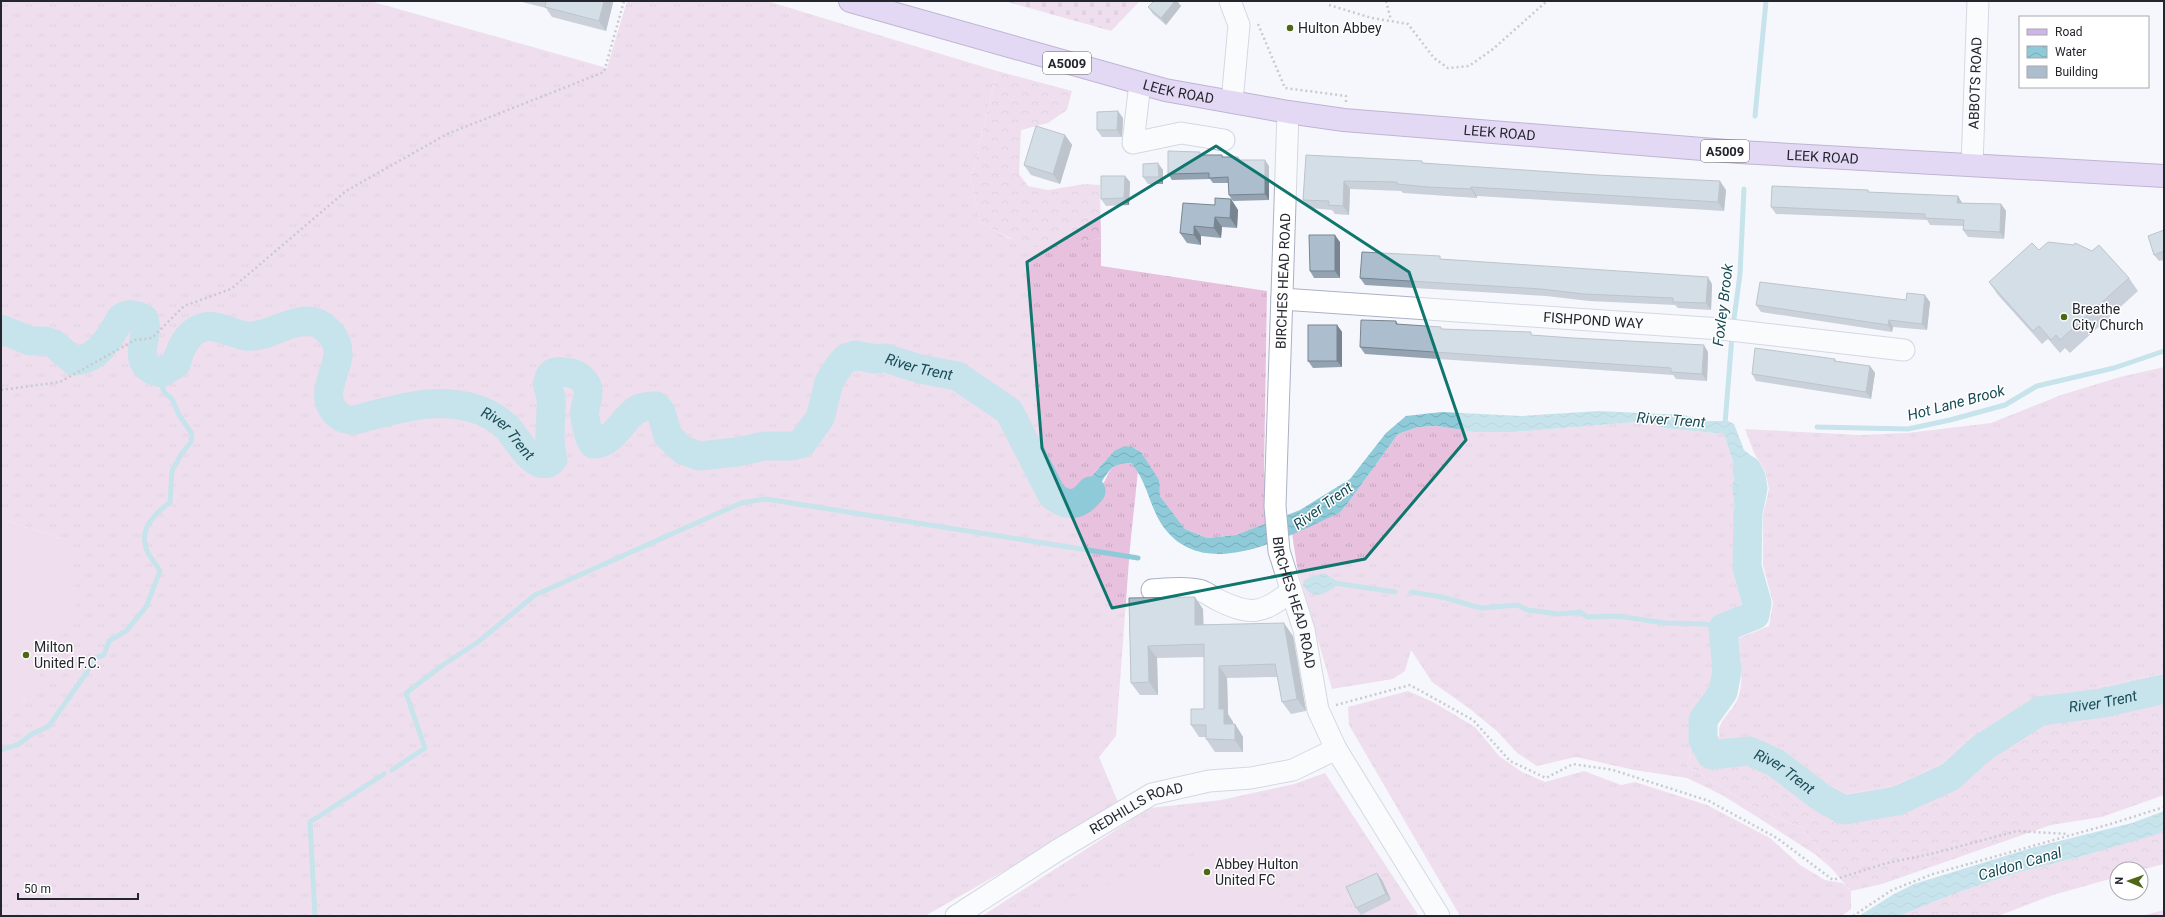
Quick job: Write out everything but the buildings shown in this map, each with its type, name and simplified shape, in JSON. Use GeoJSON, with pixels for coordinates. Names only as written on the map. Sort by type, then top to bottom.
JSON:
{"type":"FeatureCollection","features":[{"type":"Feature","properties":{"kind":"main road","name":"LEEK ROAD"},"geometry":{"type":"LineString","coordinates":[[850,1],[1140,83],[1232,102],[1344,120],[1739,152],[2164,176]]}},
{"type":"Feature","properties":{"kind":"street"},"geometry":{"type":"LineString","coordinates":[[1230,1],[1239,25],[1232,102]]}},
{"type":"Feature","properties":{"kind":"street","name":"ABBOTS ROAD"},"geometry":{"type":"LineString","coordinates":[[1972,165],[1978,1]]}},
{"type":"Feature","properties":{"kind":"street"},"geometry":{"type":"LineString","coordinates":[[1140,83],[1133,142],[1181,133],[1224,140]]}},
{"type":"Feature","properties":{"kind":"street","name":"BIRCHES HEAD ROAD"},"geometry":{"type":"LineString","coordinates":[[1288,112],[1275,506],[1279,551],[1290,592],[1304,630],[1318,710],[1336,749],[1439,916]]}},
{"type":"Feature","properties":{"kind":"street","name":"FISHPOND WAY"},"geometry":{"type":"LineString","coordinates":[[1282,299],[1731,330],[1904,350]]}},
{"type":"Feature","properties":{"kind":"street"},"geometry":{"type":"LineString","coordinates":[[1152,590],[1173,589],[1202,591],[1219,601],[1251,612],[1262,610],[1273,605],[1290,592]]}},
{"type":"Feature","properties":{"kind":"street","name":"REDHILLS ROAD"},"geometry":{"type":"LineString","coordinates":[[956,916],[1058,850],[1152,794],[1209,781],[1252,778],[1293,770],[1336,749]]}},
{"type":"Feature","properties":{"kind":"path"},"geometry":{"type":"LineString","coordinates":[[1,390],[60,382],[135,340],[152,338],[184,306],[231,289],[346,191],[447,134],[604,72],[624,1]]}},
{"type":"Feature","properties":{"kind":"path"},"geometry":{"type":"LineString","coordinates":[[1386,1],[1391,20]]}},
{"type":"Feature","properties":{"kind":"path"},"geometry":{"type":"LineString","coordinates":[[1329,5],[1372,18],[1408,24],[1434,58],[1448,68],[1469,66],[1503,40],[1547,1]]}},
{"type":"Feature","properties":{"kind":"path"},"geometry":{"type":"LineString","coordinates":[[1258,23],[1285,88],[1346,96],[1344,120]]}},
{"type":"Feature","properties":{"kind":"path"},"geometry":{"type":"LineString","coordinates":[[1318,710],[1410,685],[1473,720],[1510,761],[1546,778],[1573,764],[1613,770],[1709,801],[1776,838],[1833,880],[1886,863],[1935,853],[2017,831],[2068,834]]}},
{"type":"Feature","properties":{"kind":"path"},"geometry":{"type":"LineString","coordinates":[[1853,916],[1904,884],[2068,834],[2114,823],[2164,806]]}},
{"type":"Feature","properties":{"kind":"highlighted area"},"geometry":{"type":"Polygon","coordinates":[[[1216,146],[1409,272],[1466,440],[1365,559],[1112,608],[1042,448],[1027,262],[1216,146]]]}},
{"type":"Feature","properties":{"kind":"green space"},"geometry":{"type":"Polygon","coordinates":[[[1,1],[370,1],[607,68],[627,1],[767,1],[997,71],[971,179],[980,222],[1008,238],[1055,248],[1101,238],[1101,266],[1267,291],[1264,468],[1268,523],[1236,535],[1207,538],[1185,529],[1160,496],[1158,480],[1141,452],[1132,447],[1114,451],[1075,495],[1066,497],[1059,492],[1054,509],[1097,490],[1112,469],[1116,466],[1131,463],[1138,471],[1130,547],[1116,736],[1099,757],[1118,802],[1006,870],[925,916],[1,916],[1,725],[25,700],[62,539],[1,519],[1,1]]]}},
{"type":"Feature","properties":{"kind":"green space"},"geometry":{"type":"Polygon","coordinates":[[[1004,1],[1140,1],[1111,31],[1004,1]]]}},
{"type":"Feature","properties":{"kind":"green space"},"geometry":{"type":"Polygon","coordinates":[[[997,71],[1072,91],[1067,110],[1048,123],[1021,130],[1019,174],[1028,186],[1048,190],[1085,184],[1100,185],[1101,238],[1055,248],[1035,247],[1016,241],[980,222],[971,179],[997,71]]]}},
{"type":"Feature","properties":{"kind":"green space"},"geometry":{"type":"Polygon","coordinates":[[[2164,367],[2164,673],[2100,687],[1972,735],[1942,764],[1893,786],[1847,794],[1830,785],[1720,739],[1719,733],[1722,722],[1736,703],[1740,691],[1741,676],[1739,638],[1769,626],[1773,603],[1763,565],[1763,514],[1769,489],[1765,471],[1754,453],[1745,429],[1860,435],[1907,433],[1991,423],[2061,395],[2120,377],[2164,367]]]}},
{"type":"Feature","properties":{"kind":"green space"},"geometry":{"type":"Polygon","coordinates":[[[1649,421],[1664,428],[1724,434],[1736,471],[1732,487],[1735,508],[1733,530],[1740,578],[1746,600],[1735,610],[1727,611],[1714,633],[1715,675],[1709,694],[1699,708],[1692,748],[1687,765],[1745,802],[1772,816],[1803,828],[1831,868],[1816,855],[1722,795],[1687,778],[1634,770],[1576,757],[1537,766],[1517,753],[1498,732],[1470,709],[1432,682],[1411,650],[1405,671],[1393,679],[1332,689],[1297,567],[1292,533],[1339,512],[1348,503],[1398,434],[1418,427],[1437,426],[1474,432],[1514,432],[1649,421]]]}},
{"type":"Feature","properties":{"kind":"green space","name":"Milton United F.C."},"geometry":{"type":"Polygon","coordinates":[[[1,519],[62,539],[73,569],[77,610],[25,700],[1,725],[1,519]]]}},
{"type":"Feature","properties":{"kind":"green space"},"geometry":{"type":"Polygon","coordinates":[[[2164,673],[2164,795],[2102,817],[2051,825],[1882,884],[1851,891],[1831,868],[1803,828],[1772,816],[1745,802],[1687,765],[1692,748],[1719,736],[1720,739],[1751,736],[1783,749],[1830,785],[1847,794],[1893,786],[1942,764],[1972,735],[2034,696],[2100,687],[2164,673]]]}},
{"type":"Feature","properties":{"kind":"green space"},"geometry":{"type":"Polygon","coordinates":[[[1408,691],[1433,702],[1475,727],[1499,756],[1522,772],[1545,782],[1584,771],[1621,785],[1635,782],[1707,805],[1770,838],[1800,865],[1825,880],[1843,883],[1851,891],[1851,909],[1842,916],[1460,916],[1349,725],[1348,707],[1408,691]]]}},
{"type":"Feature","properties":{"kind":"green space"},"geometry":{"type":"Polygon","coordinates":[[[1325,773],[1419,916],[982,916],[1150,808],[1221,800],[1294,784],[1325,773]]]}},
{"type":"Feature","properties":{"kind":"green space"},"geometry":{"type":"Polygon","coordinates":[[[2164,831],[2164,864],[2149,868],[2149,861],[2109,861],[2109,879],[2053,895],[1998,916],[1899,916],[1956,893],[2020,872],[2079,857],[2164,831]]]}},
{"type":"Feature","properties":{"kind":"green space","name":"Abbey Hulton United FC"},"geometry":{"type":"Polygon","coordinates":[[[1256,834],[1284,916],[1038,916],[1036,909],[1256,834]]]}},
{"type":"Feature","properties":{"kind":"green space"},"geometry":{"type":"Polygon","coordinates":[[[2164,910],[2164,916],[2141,916],[2164,910]]]}},
{"type":"Feature","properties":{"kind":"water"},"geometry":{"type":"Polygon","coordinates":[[[1599,411],[1683,415],[1709,421],[1728,421],[1734,424],[1744,450],[1759,462],[1762,475],[1754,508],[1735,508],[1732,487],[1736,471],[1724,434],[1664,428],[1649,421],[1514,432],[1474,432],[1437,426],[1418,427],[1398,434],[1348,503],[1339,513],[1273,543],[1248,550],[1224,554],[1200,552],[1180,543],[1162,525],[1141,477],[1131,463],[1120,464],[1111,469],[1088,502],[1081,509],[1073,513],[1064,514],[1054,509],[1059,491],[1066,497],[1075,495],[1114,451],[1125,446],[1132,447],[1141,452],[1159,480],[1160,496],[1185,529],[1207,538],[1236,535],[1300,510],[1350,479],[1386,433],[1406,416],[1442,412],[1522,416],[1599,411]]]}},
{"type":"Feature","properties":{"kind":"water"},"geometry":{"type":"Polygon","coordinates":[[[1324,573],[1340,583],[1326,593],[1316,595],[1311,594],[1303,584],[1305,579],[1324,573]]]}},
{"type":"Feature","properties":{"kind":"water","name":"Caldon Canal"},"geometry":{"type":"Polygon","coordinates":[[[2164,811],[2164,831],[2158,834],[2079,857],[2020,872],[1956,893],[1899,916],[1859,916],[1894,894],[1914,884],[2031,848],[2132,823],[2164,811]]]}},
{"type":"Feature","properties":{"kind":"waterway","name":"Foxley Brook"},"geometry":{"type":"LineString","coordinates":[[1755,116],[1766,1]]}},
{"type":"Feature","properties":{"kind":"waterway","name":"Foxley Brook"},"geometry":{"type":"LineString","coordinates":[[1733,326],[1740,274],[1744,189]]}},
{"type":"Feature","properties":{"kind":"waterway","name":"River Trent"},"geometry":{"type":"LineString","coordinates":[[1,329],[30,341],[45,341],[54,344],[74,361],[90,357],[97,352],[108,340],[121,318],[126,315],[135,315],[144,319],[145,334],[142,350],[145,364],[151,369],[161,373],[176,364],[185,341],[198,329],[209,326],[241,335],[257,336],[290,324],[311,321],[320,325],[332,335],[338,349],[337,362],[330,385],[329,399],[331,406],[340,417],[355,420],[424,404],[458,405],[475,409],[498,420],[507,427],[527,454],[540,463],[547,463],[553,459],[550,436],[551,396],[548,381],[550,376],[555,372],[575,374],[579,376],[586,384],[588,394],[585,416],[588,432],[593,444],[606,440],[638,409],[656,406],[661,412],[668,436],[683,450],[699,456],[737,452],[765,446],[792,446],[802,443],[820,418],[829,382],[846,358],[856,355],[874,359],[885,358],[920,369],[957,376],[1009,411],[1052,495],[1057,499],[1073,504],[1082,500],[1091,491]]}},
{"type":"Feature","properties":{"kind":"waterway","name":"Foxley Brook"},"geometry":{"type":"LineString","coordinates":[[1725,424],[1732,336]]}},
{"type":"Feature","properties":{"kind":"waterway","name":"Hot Lane Brook"},"geometry":{"type":"LineString","coordinates":[[1817,427],[1908,429],[1950,420],[2005,405],[2037,386],[2114,368],[2164,351]]}},
{"type":"Feature","properties":{"kind":"waterway"},"geometry":{"type":"LineString","coordinates":[[1,750],[19,744],[32,734],[49,726],[87,672],[94,658],[104,655],[109,641],[126,631],[146,607],[160,571],[148,553],[145,544],[146,530],[149,523],[158,512],[170,502],[172,471],[182,453],[191,442],[192,434],[179,415],[172,399],[164,392],[161,382],[161,373]]}},
{"type":"Feature","properties":{"kind":"waterway","name":"River Trent"},"geometry":{"type":"LineString","coordinates":[[1747,470],[1751,477],[1753,488],[1748,513],[1747,567],[1757,603],[1755,615],[1723,628],[1727,671],[1723,692],[1703,720],[1703,740],[1711,755],[1749,751],[1776,763],[1822,798],[1844,810],[1897,801],[1950,777],[1982,748],[2040,711],[2103,703],[2164,689]]}},
{"type":"Feature","properties":{"kind":"waterway"},"geometry":{"type":"LineString","coordinates":[[392,770],[425,748],[406,693],[443,665],[478,642],[535,595],[741,503],[766,499],[1138,558]]}},
{"type":"Feature","properties":{"kind":"waterway"},"geometry":{"type":"LineString","coordinates":[[1334,583],[1395,592]]}},
{"type":"Feature","properties":{"kind":"waterway"},"geometry":{"type":"LineString","coordinates":[[1411,592],[1442,597],[1481,608],[1517,605],[1528,610],[1559,614],[1580,612],[1587,617],[1618,616],[1665,623],[1705,624],[1723,628]]}},
{"type":"Feature","properties":{"kind":"waterway"},"geometry":{"type":"LineString","coordinates":[[315,916],[310,822],[384,774]]}},
{"type":"Feature","properties":{"kind":"place","name":"Hulton Abbey"},"geometry":{"type":"Point","coordinates":[1290,28]}},
{"type":"Feature","properties":{"kind":"place","name":"Breathe City Church"},"geometry":{"type":"Point","coordinates":[2064,317]}},
{"type":"Feature","properties":{"kind":"place","name":"Milton United F.C."},"geometry":{"type":"Point","coordinates":[26,655]}},
{"type":"Feature","properties":{"kind":"place","name":"Abbey Hulton United FC"},"geometry":{"type":"Point","coordinates":[1207,872]}}]}
